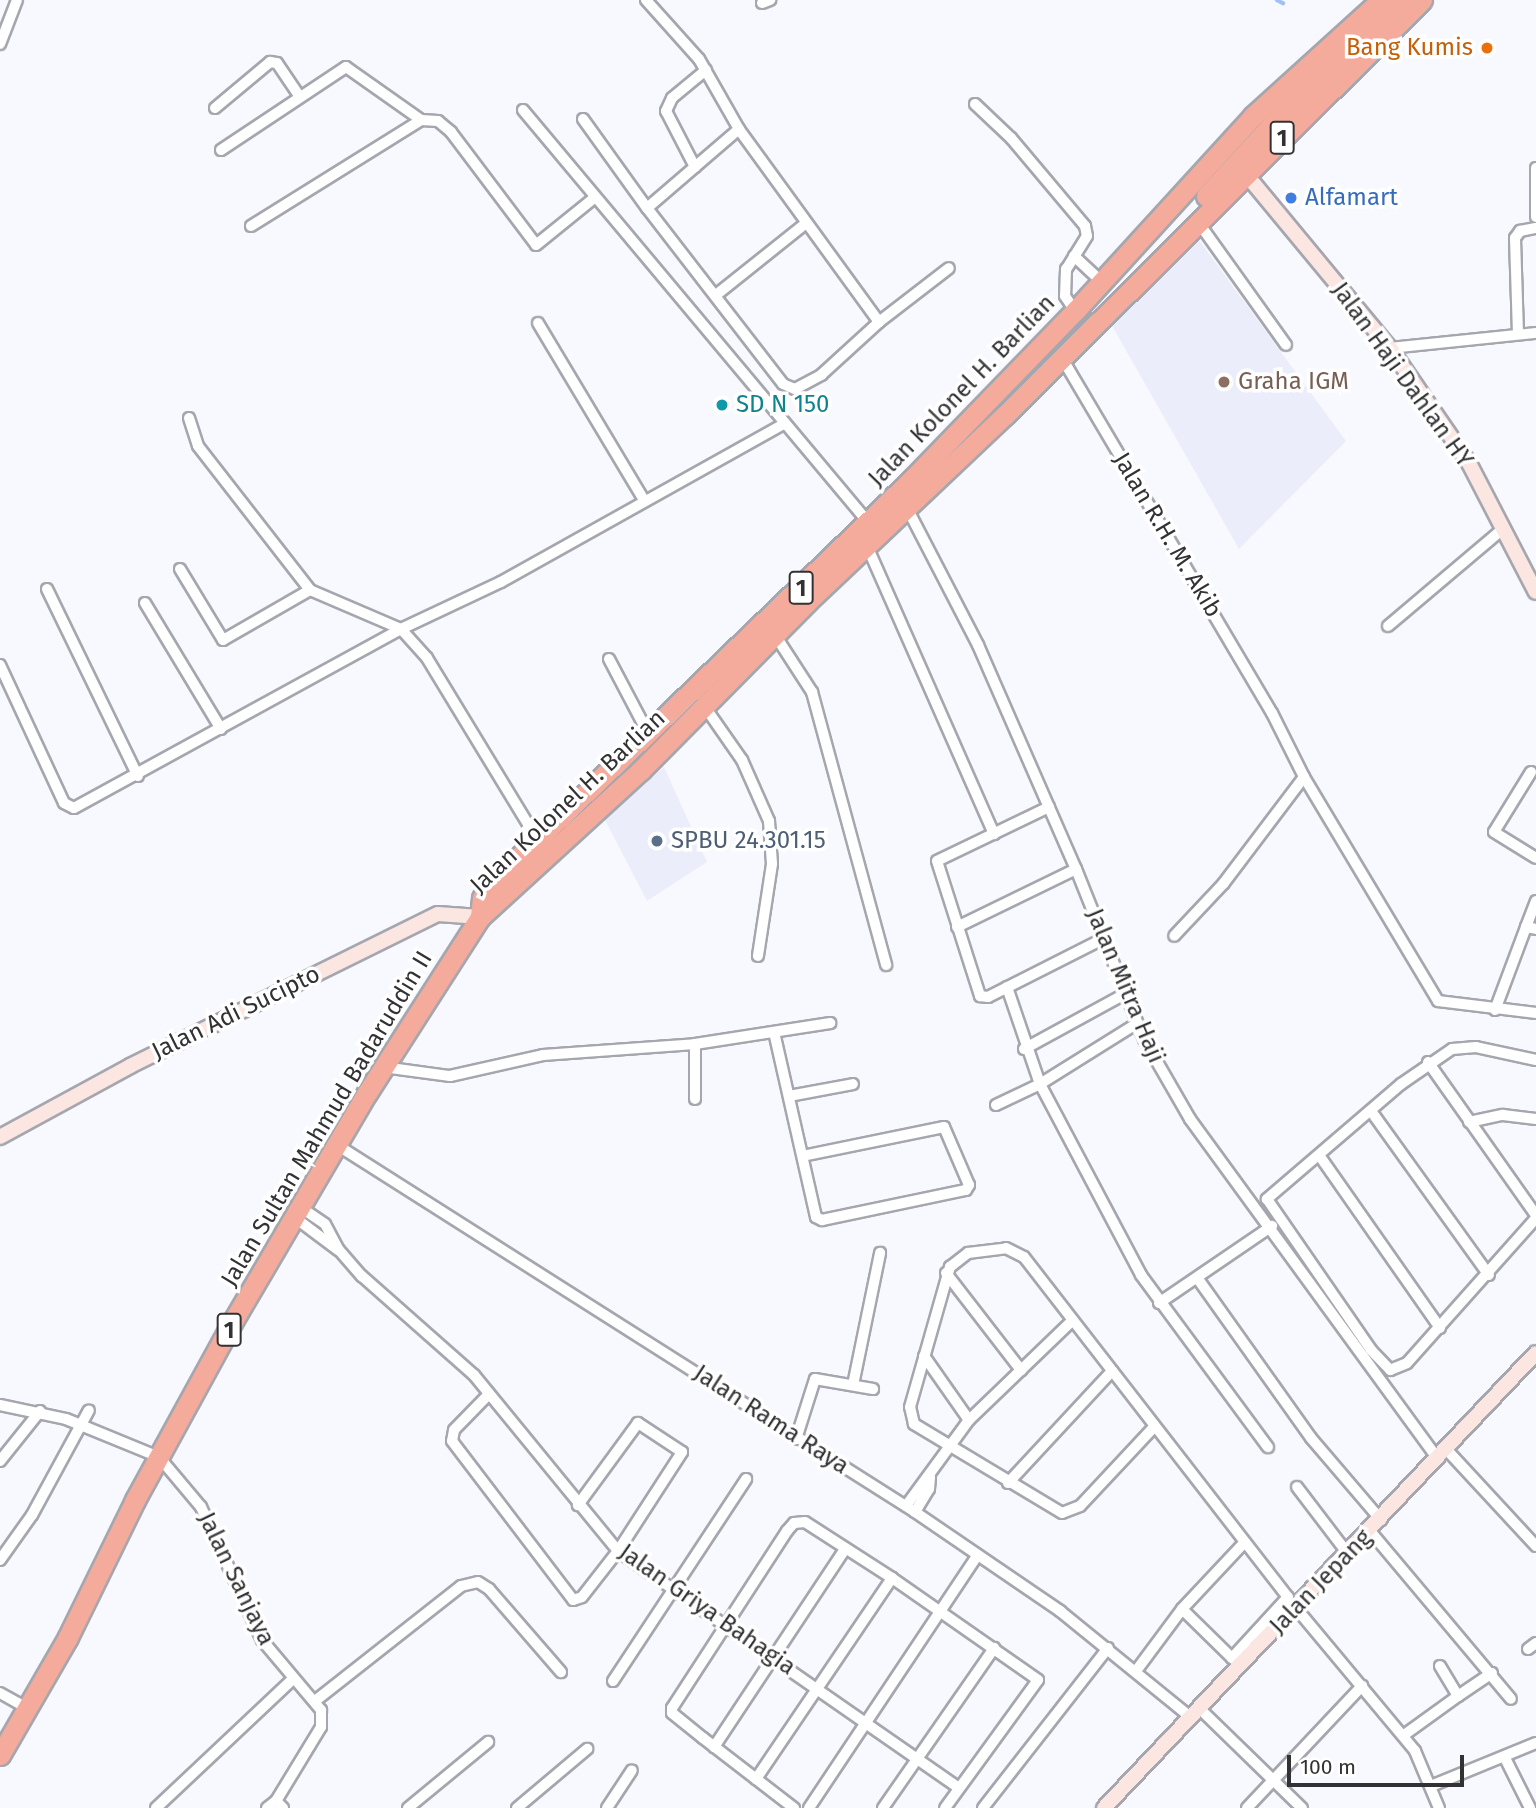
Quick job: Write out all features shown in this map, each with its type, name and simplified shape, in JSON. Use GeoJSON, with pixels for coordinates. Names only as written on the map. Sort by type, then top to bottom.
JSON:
{"type":"FeatureCollection","features":[{"type":"Feature","properties":{"kind":"highway","name":"1"},"geometry":{"type":"LineString","coordinates":[[1127,252],[1137,229],[1210,144],[1363,0]]}},
{"type":"Feature","properties":{"kind":"highway","name":"1"},"geometry":{"type":"LineString","coordinates":[[1127,252],[1253,116],[1381,0]]}},
{"type":"Feature","properties":{"kind":"highway","name":"1"},"geometry":{"type":"LineString","coordinates":[[1143,274],[1238,159],[1400,0]]}},
{"type":"Feature","properties":{"kind":"highway","name":"1"},"geometry":{"type":"LineString","coordinates":[[1143,274],[1422,0]]}},
{"type":"Feature","properties":{"kind":"highway","name":"Jalan Kolonel H. Barlian"},"geometry":{"type":"LineString","coordinates":[[582,812],[648,733],[867,522],[1075,311],[1127,252]]}},
{"type":"Feature","properties":{"kind":"highway","name":"Jalan Kolonel H. Barlian"},"geometry":{"type":"LineString","coordinates":[[480,917],[482,898],[491,885],[544,850],[582,812],[705,707],[775,635],[1062,358],[1143,274]]}},
{"type":"Feature","properties":{"kind":"highway","name":"Jalan Sultan Mahmud Badaruddin II"},"geometry":{"type":"LineString","coordinates":[[0,1755],[159,1457],[297,1212],[383,1067],[480,917]]}},
{"type":"Feature","properties":{"kind":"street"},"geometry":{"type":"LineString","coordinates":[[0,44],[17,0]]}},
{"type":"Feature","properties":{"kind":"street"},"geometry":{"type":"LineString","coordinates":[[646,0],[706,70],[739,130],[879,322]]}},
{"type":"Feature","properties":{"kind":"street"},"geometry":{"type":"LineString","coordinates":[[215,108],[270,62],[277,64],[300,97]]}},
{"type":"Feature","properties":{"kind":"street"},"geometry":{"type":"LineString","coordinates":[[220,150],[349,67],[421,120],[438,121],[451,132],[536,244],[594,198]]}},
{"type":"Feature","properties":{"kind":"street"},"geometry":{"type":"LineString","coordinates":[[695,167],[666,111],[672,98],[706,70]]}},
{"type":"Feature","properties":{"kind":"street"},"geometry":{"type":"LineString","coordinates":[[975,104],[1011,138],[1086,226],[1087,236],[1066,268],[1065,290],[1075,311]]}},
{"type":"Feature","properties":{"kind":"street"},"geometry":{"type":"LineString","coordinates":[[523,110],[867,522]]}},
{"type":"Feature","properties":{"kind":"street"},"geometry":{"type":"LineString","coordinates":[[583,119],[647,208],[783,384],[795,389],[821,375],[879,322],[949,268]]}},
{"type":"Feature","properties":{"kind":"street"},"geometry":{"type":"LineString","coordinates":[[251,226],[421,120]]}},
{"type":"Feature","properties":{"kind":"street"},"geometry":{"type":"LineString","coordinates":[[647,208],[739,130]]}},
{"type":"Feature","properties":{"kind":"street"},"geometry":{"type":"LineString","coordinates":[[1536,167],[1536,217]]}},
{"type":"Feature","properties":{"kind":"street","name":"Jalan Haji Dahlan HY"},"geometry":{"type":"LineString","coordinates":[[1245,173],[1390,348],[1469,463],[1536,592]]}},
{"type":"Feature","properties":{"kind":"street"},"geometry":{"type":"LineString","coordinates":[[1198,222],[1286,345]]}},
{"type":"Feature","properties":{"kind":"street"},"geometry":{"type":"LineString","coordinates":[[716,295],[805,224]]}},
{"type":"Feature","properties":{"kind":"street"},"geometry":{"type":"LineString","coordinates":[[1518,334],[1516,238],[1520,231],[1536,228]]}},
{"type":"Feature","properties":{"kind":"street"},"geometry":{"type":"LineString","coordinates":[[1073,256],[1101,281]]}},
{"type":"Feature","properties":{"kind":"street"},"geometry":{"type":"LineString","coordinates":[[538,323],[644,500]]}},
{"type":"Feature","properties":{"kind":"street"},"geometry":{"type":"LineString","coordinates":[[1390,348],[1536,333]]}},
{"type":"Feature","properties":{"kind":"street","name":"Jalan R.H. M. Akib"},"geometry":{"type":"LineString","coordinates":[[1062,358],[1272,713],[1304,777],[1438,1001],[1495,1010]]}},
{"type":"Feature","properties":{"kind":"street"},"geometry":{"type":"LineString","coordinates":[[189,418],[198,446],[310,590],[401,629],[427,658],[544,850]]}},
{"type":"Feature","properties":{"kind":"street"},"geometry":{"type":"LineString","coordinates":[[0,665],[68,807],[74,808],[138,776],[401,629],[501,582],[785,423]]}},
{"type":"Feature","properties":{"kind":"street","name":"Jalan Mitra Haji"},"geometry":{"type":"LineString","coordinates":[[906,507],[978,645],[1076,869],[1136,1024],[1189,1119],[1443,1455],[1536,1546]]}},
{"type":"Feature","properties":{"kind":"street"},"geometry":{"type":"LineString","coordinates":[[1388,626],[1504,528]]}},
{"type":"Feature","properties":{"kind":"street"},"geometry":{"type":"LineString","coordinates":[[867,546],[994,834]]}},
{"type":"Feature","properties":{"kind":"street"},"geometry":{"type":"LineString","coordinates":[[180,569],[223,640],[310,590]]}},
{"type":"Feature","properties":{"kind":"street"},"geometry":{"type":"LineString","coordinates":[[47,589],[138,776]]}},
{"type":"Feature","properties":{"kind":"street"},"geometry":{"type":"LineString","coordinates":[[145,603],[221,729]]}},
{"type":"Feature","properties":{"kind":"street"},"geometry":{"type":"LineString","coordinates":[[775,635],[811,692],[886,965]]}},
{"type":"Feature","properties":{"kind":"street"},"geometry":{"type":"LineString","coordinates":[[608,659],[648,733]]}},
{"type":"Feature","properties":{"kind":"street"},"geometry":{"type":"LineString","coordinates":[[705,707],[742,760],[769,821],[772,864],[758,956]]}},
{"type":"Feature","properties":{"kind":"street"},"geometry":{"type":"LineString","coordinates":[[1531,772],[1494,832],[1536,858]]}},
{"type":"Feature","properties":{"kind":"street"},"geometry":{"type":"LineString","coordinates":[[1174,936],[1223,884],[1304,777]]}},
{"type":"Feature","properties":{"kind":"street"},"geometry":{"type":"LineString","coordinates":[[1049,807],[937,861],[981,996],[1007,987],[1103,939]]}},
{"type":"Feature","properties":{"kind":"street"},"geometry":{"type":"LineString","coordinates":[[957,927],[1076,869]]}},
{"type":"Feature","properties":{"kind":"street"},"geometry":{"type":"LineString","coordinates":[[1536,901],[1531,928],[1495,1010],[1536,1013]]}},
{"type":"Feature","properties":{"kind":"street","name":"Jalan Adi Sucipto"},"geometry":{"type":"LineString","coordinates":[[0,1137],[130,1066],[439,914],[480,917]]}},
{"type":"Feature","properties":{"kind":"street"},"geometry":{"type":"LineString","coordinates":[[1007,987],[1024,1049],[1040,1084],[1159,1303],[1268,1447]]}},
{"type":"Feature","properties":{"kind":"street"},"geometry":{"type":"LineString","coordinates":[[1024,1049],[1125,994]]}},
{"type":"Feature","properties":{"kind":"street"},"geometry":{"type":"LineString","coordinates":[[383,1067],[439,1077],[558,1053],[695,1044],[830,1023]]}},
{"type":"Feature","properties":{"kind":"street"},"geometry":{"type":"LineString","coordinates":[[996,1105],[1040,1084],[1136,1024]]}},
{"type":"Feature","properties":{"kind":"street"},"geometry":{"type":"LineString","coordinates":[[774,1032],[816,1217],[822,1220],[966,1190],[969,1185],[944,1127],[803,1156]]}},
{"type":"Feature","properties":{"kind":"street"},"geometry":{"type":"LineString","coordinates":[[695,1044],[695,1099]]}},
{"type":"Feature","properties":{"kind":"street"},"geometry":{"type":"LineString","coordinates":[[1428,1062],[1536,1217],[1489,1275],[1440,1328],[1406,1363],[1390,1370],[1347,1316],[1267,1199],[1428,1062],[1452,1049],[1476,1047],[1536,1060]]}},
{"type":"Feature","properties":{"kind":"street"},"geometry":{"type":"LineString","coordinates":[[789,1096],[853,1084]]}},
{"type":"Feature","properties":{"kind":"street"},"geometry":{"type":"LineString","coordinates":[[1371,1111],[1489,1275]]}},
{"type":"Feature","properties":{"kind":"street"},"geometry":{"type":"LineString","coordinates":[[1469,1122],[1503,1115],[1536,1119]]}},
{"type":"Feature","properties":{"kind":"street","name":"Jalan Rama Raya"},"geometry":{"type":"LineString","coordinates":[[337,1146],[910,1509],[978,1555],[1193,1712],[1302,1808]]}},
{"type":"Feature","properties":{"kind":"street"},"geometry":{"type":"LineString","coordinates":[[1319,1155],[1440,1328]]}},
{"type":"Feature","properties":{"kind":"street","name":"Jalan Griya Bahagia"},"geometry":{"type":"LineString","coordinates":[[297,1212],[325,1224],[338,1250]]}},
{"type":"Feature","properties":{"kind":"street","name":"Jalan Griya Bahagia"},"geometry":{"type":"LineString","coordinates":[[297,1212],[489,1394],[618,1552],[818,1687],[959,1788]]}},
{"type":"Feature","properties":{"kind":"street"},"geometry":{"type":"LineString","coordinates":[[1159,1303],[1198,1279],[1272,1226]]}},
{"type":"Feature","properties":{"kind":"street"},"geometry":{"type":"LineString","coordinates":[[1154,1427],[1070,1513],[1049,1509],[947,1448],[909,1416],[946,1273],[968,1253],[1013,1250],[1024,1257],[1288,1597],[1236,1657],[1227,1656],[1182,1609]]}},
{"type":"Feature","properties":{"kind":"street"},"geometry":{"type":"LineString","coordinates":[[853,1385],[880,1253]]}},
{"type":"Feature","properties":{"kind":"street"},"geometry":{"type":"LineString","coordinates":[[946,1273],[1021,1370]]}},
{"type":"Feature","properties":{"kind":"street"},"geometry":{"type":"LineString","coordinates":[[1198,1279],[1311,1438],[1381,1520]]}},
{"type":"Feature","properties":{"kind":"street"},"geometry":{"type":"LineString","coordinates":[[910,1509],[919,1483],[930,1477],[947,1448],[969,1420],[1073,1321]]}},
{"type":"Feature","properties":{"kind":"street","name":"Jalan Jepang"},"geometry":{"type":"LineString","coordinates":[[1104,1808],[1193,1712],[1443,1455],[1536,1353]]}},
{"type":"Feature","properties":{"kind":"street"},"geometry":{"type":"LineString","coordinates":[[924,1356],[969,1420]]}},
{"type":"Feature","properties":{"kind":"street"},"geometry":{"type":"LineString","coordinates":[[1008,1483],[1112,1371]]}},
{"type":"Feature","properties":{"kind":"street"},"geometry":{"type":"LineString","coordinates":[[796,1438],[815,1379],[873,1389]]}},
{"type":"Feature","properties":{"kind":"street"},"geometry":{"type":"LineString","coordinates":[[489,1394],[454,1430],[452,1441],[569,1599],[582,1597],[618,1552],[681,1458],[678,1445],[642,1423],[635,1425],[578,1505]]}},
{"type":"Feature","properties":{"kind":"street"},"geometry":{"type":"LineString","coordinates":[[0,1405],[40,1411],[159,1457]]}},
{"type":"Feature","properties":{"kind":"street"},"geometry":{"type":"LineString","coordinates":[[0,1560],[32,1516],[89,1410]]}},
{"type":"Feature","properties":{"kind":"street"},"geometry":{"type":"LineString","coordinates":[[0,1461],[40,1411]]}},
{"type":"Feature","properties":{"kind":"street","name":"Jalan Sanjaya"},"geometry":{"type":"LineString","coordinates":[[159,1457],[201,1507],[262,1640],[292,1679],[315,1701]]}},
{"type":"Feature","properties":{"kind":"street"},"geometry":{"type":"LineString","coordinates":[[613,1681],[746,1479]]}},
{"type":"Feature","properties":{"kind":"street"},"geometry":{"type":"LineString","coordinates":[[1297,1487],[1348,1554]]}},
{"type":"Feature","properties":{"kind":"street"},"geometry":{"type":"LineString","coordinates":[[793,1808],[672,1713],[672,1708],[794,1523],[805,1522],[1037,1676],[1038,1686],[944,1808]]}},
{"type":"Feature","properties":{"kind":"street"},"geometry":{"type":"LineString","coordinates":[[1370,1531],[1492,1673],[1511,1699]]}},
{"type":"Feature","properties":{"kind":"street"},"geometry":{"type":"LineString","coordinates":[[1132,1668],[1182,1609],[1244,1543]]}},
{"type":"Feature","properties":{"kind":"street"},"geometry":{"type":"LineString","coordinates":[[714,1747],[845,1549]]}},
{"type":"Feature","properties":{"kind":"street"},"geometry":{"type":"LineString","coordinates":[[809,1808],[978,1555]]}},
{"type":"Feature","properties":{"kind":"street"},"geometry":{"type":"LineString","coordinates":[[756,1779],[892,1578]]}},
{"type":"Feature","properties":{"kind":"street"},"geometry":{"type":"LineString","coordinates":[[267,1808],[279,1804],[321,1727],[321,1710],[315,1701],[461,1586],[484,1584],[561,1672]]}},
{"type":"Feature","properties":{"kind":"street"},"geometry":{"type":"LineString","coordinates":[[1296,1608],[1404,1735],[1423,1763],[1439,1808]]}},
{"type":"Feature","properties":{"kind":"street"},"geometry":{"type":"LineString","coordinates":[[883,1808],[994,1648]]}},
{"type":"Feature","properties":{"kind":"street"},"geometry":{"type":"LineString","coordinates":[[983,1808],[1108,1648]]}},
{"type":"Feature","properties":{"kind":"street"},"geometry":{"type":"LineString","coordinates":[[1440,1666],[1458,1696]]}},
{"type":"Feature","properties":{"kind":"street"},"geometry":{"type":"LineString","coordinates":[[1404,1735],[1492,1673]]}},
{"type":"Feature","properties":{"kind":"street"},"geometry":{"type":"LineString","coordinates":[[156,1808],[292,1679]]}},
{"type":"Feature","properties":{"kind":"street"},"geometry":{"type":"LineString","coordinates":[[1247,1808],[1362,1686]]}},
{"type":"Feature","properties":{"kind":"street"},"geometry":{"type":"LineString","coordinates":[[0,1693],[27,1708]]}},
{"type":"Feature","properties":{"kind":"street"},"geometry":{"type":"LineString","coordinates":[[408,1808],[488,1742]]}},
{"type":"Feature","properties":{"kind":"street"},"geometry":{"type":"LineString","coordinates":[[1431,1786],[1505,1758],[1536,1743]]}},
{"type":"Feature","properties":{"kind":"street"},"geometry":{"type":"LineString","coordinates":[[517,1808],[587,1749]]}},
{"type":"Feature","properties":{"kind":"street"},"geometry":{"type":"LineString","coordinates":[[1505,1758],[1530,1808]]}},
{"type":"Feature","properties":{"kind":"street"},"geometry":{"type":"LineString","coordinates":[[607,1808],[632,1770]]}},
{"type":"Feature","properties":{"kind":"shaded area","name":"Graha IGM"},"geometry":{"type":"Polygon","coordinates":[[[1199,240],[1346,441],[1239,549],[1111,324],[1199,240]]]}},
{"type":"Feature","properties":{"kind":"shaded area","name":"SPBU 24.301.15"},"geometry":{"type":"Polygon","coordinates":[[[664,767],[707,862],[647,901],[605,820],[664,767]]]}},
{"type":"Feature","properties":{"kind":"waterway"},"geometry":{"type":"LineString","coordinates":[[1277,0],[1283,3]]}},
{"type":"Feature","properties":{"kind":"place","name":"Bang Kumis"},"geometry":{"type":"Point","coordinates":[1487,48]}},
{"type":"Feature","properties":{"kind":"place","name":"Alfamart"},"geometry":{"type":"Point","coordinates":[1291,198]}},
{"type":"Feature","properties":{"kind":"place","name":"Graha IGM"},"geometry":{"type":"Point","coordinates":[1224,382]}},
{"type":"Feature","properties":{"kind":"place","name":"SD N 150"},"geometry":{"type":"Point","coordinates":[722,405]}},
{"type":"Feature","properties":{"kind":"place","name":"SPBU 24.301.15"},"geometry":{"type":"Point","coordinates":[657,841]}}]}
